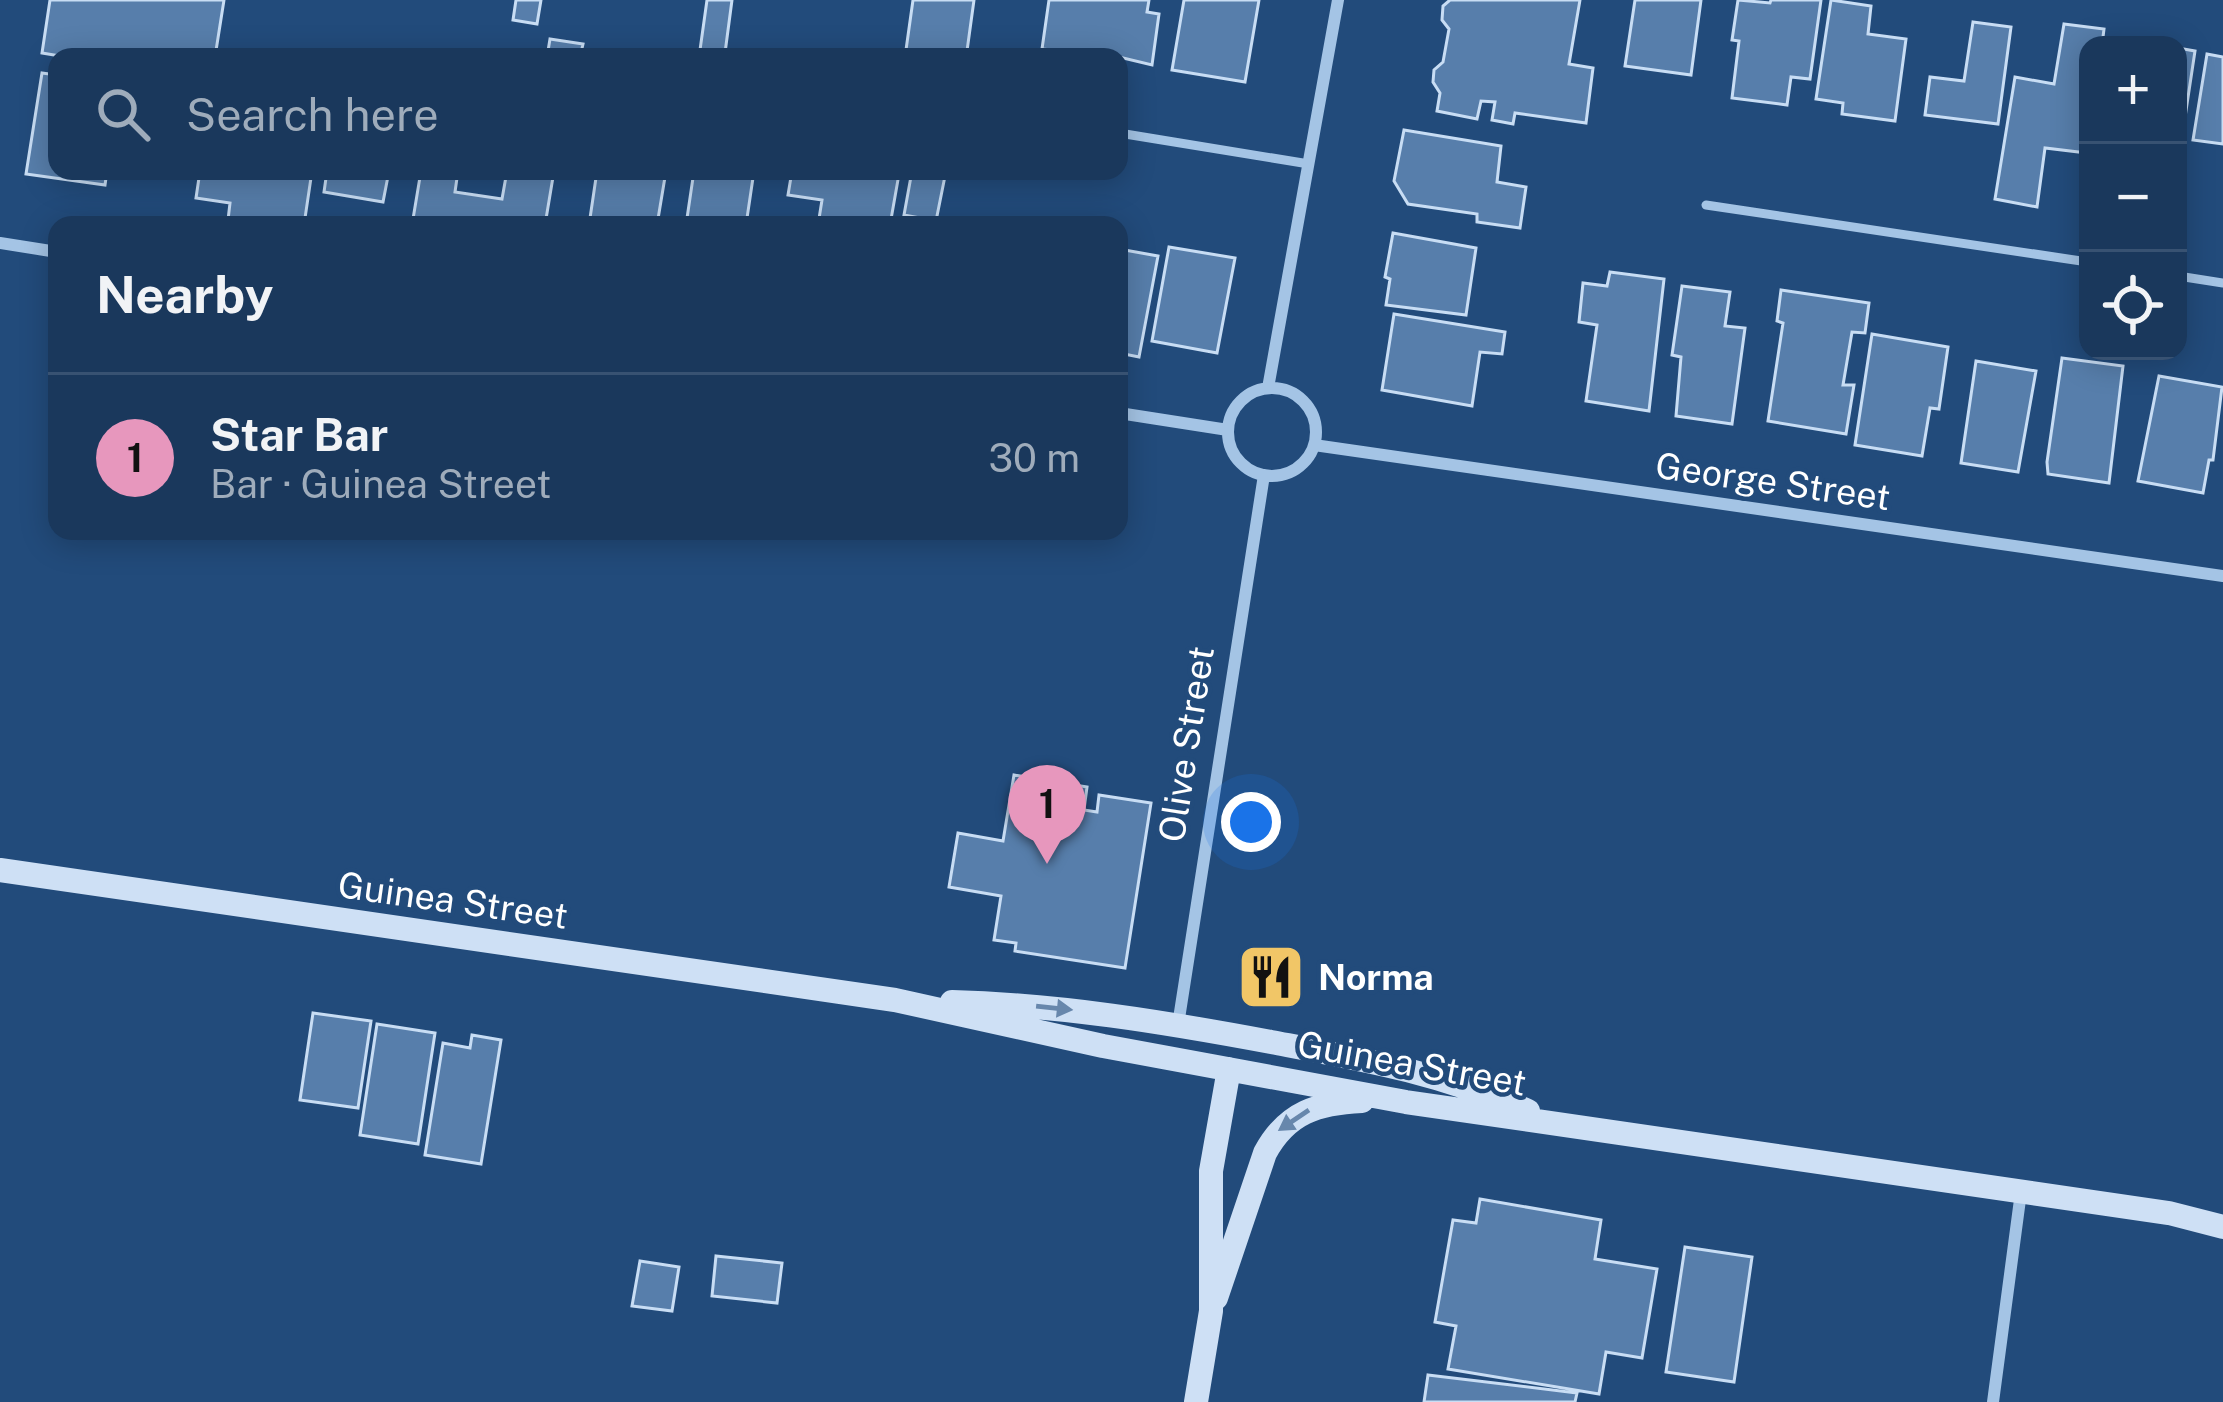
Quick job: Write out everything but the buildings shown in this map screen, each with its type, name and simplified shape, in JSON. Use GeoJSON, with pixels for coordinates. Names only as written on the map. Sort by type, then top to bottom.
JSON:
{"type":"FeatureCollection","features":[{"type":"Feature","properties":{"kind":"street"},"geometry":{"type":"LineString","coordinates":[[1268,388],[1339,0]]}},
{"type":"Feature","properties":{"kind":"street"},"geometry":{"type":"LineString","coordinates":[[0,243],[48,251]]}},
{"type":"Feature","properties":{"kind":"street"},"geometry":{"type":"LineString","coordinates":[[1268,388],[1282,389],[1306,404],[1316,431],[1314,445],[1300,466],[1276,476],[1242,464],[1228,430],[1244,397],[1268,388]]}},
{"type":"Feature","properties":{"kind":"street"},"geometry":{"type":"LineString","coordinates":[[1128,414],[1228,430]]}},
{"type":"Feature","properties":{"kind":"street","name":"George Street"},"geometry":{"type":"LineString","coordinates":[[1314,445],[2223,576]]}},
{"type":"Feature","properties":{"kind":"street","name":"Olive Street"},"geometry":{"type":"LineString","coordinates":[[1178,1025],[1264,475]]}},
{"type":"Feature","properties":{"kind":"street","name":"Guinea Street"},"geometry":{"type":"LineString","coordinates":[[0,870],[895,1000],[1057,1037],[1406,1102],[2169,1213],[2223,1227]]}},
{"type":"Feature","properties":{"kind":"street","name":"Guinea Street"},"geometry":{"type":"LineString","coordinates":[[895,1000],[1015,1004],[1178,1025],[1390,1063],[1450,1080],[1564,1126]]}},
{"type":"Feature","properties":{"kind":"street"},"geometry":{"type":"LineString","coordinates":[[1211,1311],[1209,1198],[1229,1069],[1290,1056],[1331,1054]]}},
{"type":"Feature","properties":{"kind":"street"},"geometry":{"type":"LineString","coordinates":[[1196,1402],[1211,1311],[1265,1153],[1277,1131],[1294,1115],[1320,1105],[1406,1102]]}},
{"type":"Feature","properties":{"kind":"street"},"geometry":{"type":"LineString","coordinates":[[1993,1402],[2021,1192]]}},
{"type":"Feature","properties":{"kind":"street","name":"Guinea Street"},"geometry":{"type":"LineString","coordinates":[[2169,1213],[2223,1214]]}},
{"type":"Feature","properties":{"kind":"lane"},"geometry":{"type":"LineString","coordinates":[[1128,134],[1309,164]]}},
{"type":"Feature","properties":{"kind":"lane"},"geometry":{"type":"LineString","coordinates":[[1706,205],[2079,261]]}},
{"type":"Feature","properties":{"kind":"lane"},"geometry":{"type":"LineString","coordinates":[[2187,277],[2223,283]]}},
{"type":"Feature","properties":{"kind":"place","name":"Star Bar"},"geometry":{"type":"Point","coordinates":[1047,864]}},
{"type":"Feature","properties":{"kind":"place","name":"Norma"},"geometry":{"type":"Point","coordinates":[1271,977]}}]}
